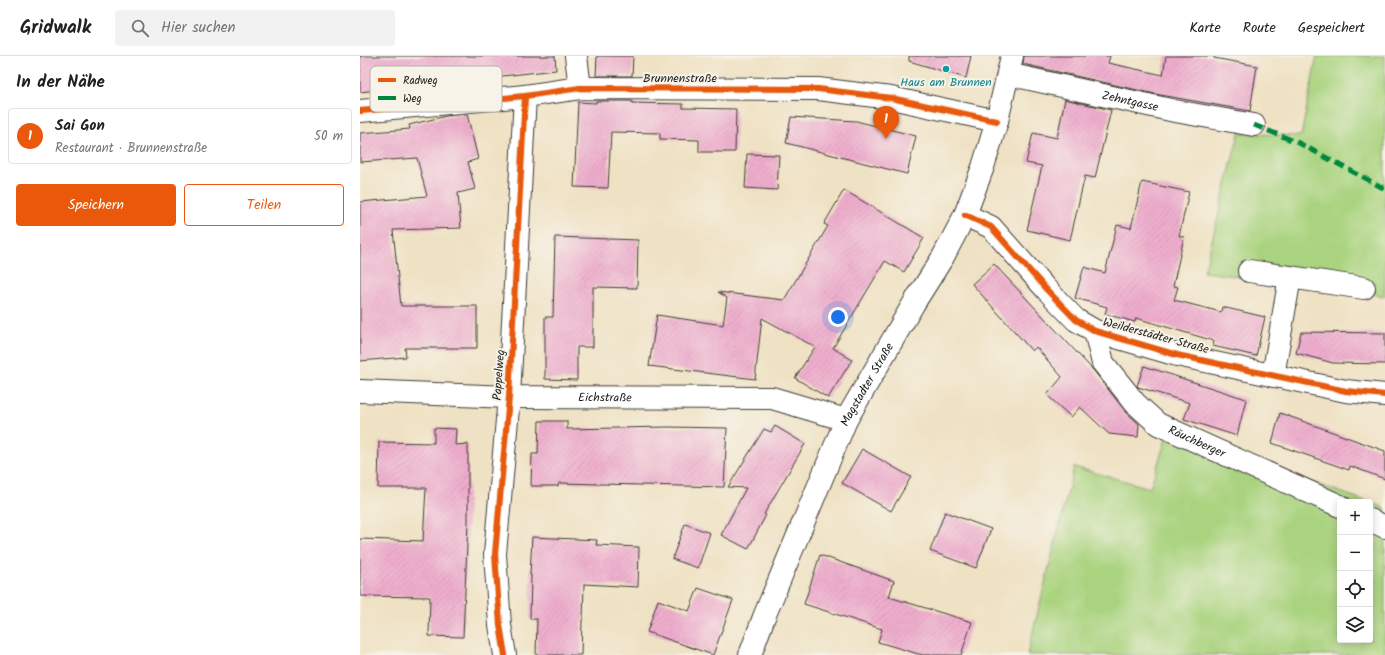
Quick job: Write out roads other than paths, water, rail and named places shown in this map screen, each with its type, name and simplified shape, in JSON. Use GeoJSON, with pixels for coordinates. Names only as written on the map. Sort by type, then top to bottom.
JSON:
{"type":"FeatureCollection","features":[{"type":"Feature","properties":{"kind":"street"},"geometry":{"type":"LineString","coordinates":[[576,56],[580,88]]}},
{"type":"Feature","properties":{"kind":"street","name":"Magstadter Straße"},"geometry":{"type":"LineString","coordinates":[[750,655],[764,617],[846,420],[914,303],[943,257],[965,215],[983,167],[997,121],[1010,65]]}},
{"type":"Feature","properties":{"kind":"street","name":"Zehntgasse"},"geometry":{"type":"LineString","coordinates":[[1010,65],[1175,111],[1254,125]]}},
{"type":"Feature","properties":{"kind":"street","name":"Brunnenstraße"},"geometry":{"type":"LineString","coordinates":[[502,98],[580,88],[818,89],[891,98],[997,121]]}},
{"type":"Feature","properties":{"kind":"street","name":"Pappelweg"},"geometry":{"type":"LineString","coordinates":[[505,655],[500,624],[495,554],[509,397],[525,96]]}},
{"type":"Feature","properties":{"kind":"street","name":"Brunnenstraße"},"geometry":{"type":"LineString","coordinates":[[360,111],[370,110]]}},
{"type":"Feature","properties":{"kind":"street","name":"Weilderstädter Straße"},"geometry":{"type":"LineString","coordinates":[[965,215],[991,226],[1046,289],[1076,320],[1095,331],[1177,355],[1346,391],[1385,395]]}},
{"type":"Feature","properties":{"kind":"street"},"geometry":{"type":"LineString","coordinates":[[1249,271],[1364,288]]}},
{"type":"Feature","properties":{"kind":"street"},"geometry":{"type":"LineString","coordinates":[[1273,376],[1290,277]]}},
{"type":"Feature","properties":{"kind":"street","name":"Räuchberger"},"geometry":{"type":"LineString","coordinates":[[1095,331],[1103,363],[1135,402],[1158,424],[1337,505]]}},
{"type":"Feature","properties":{"kind":"street","name":"Eichstraße"},"geometry":{"type":"LineString","coordinates":[[360,391],[509,397],[772,398],[846,420]]}},
{"type":"Feature","properties":{"kind":"street"},"geometry":{"type":"LineString","coordinates":[[1373,521],[1385,527]]}},
{"type":"Feature","properties":{"kind":"place","name":"Haus am Brunnen"},"geometry":{"type":"Point","coordinates":[946,69]}},
{"type":"Feature","properties":{"kind":"place","name":"Sai Gon"},"geometry":{"type":"Point","coordinates":[886,139]}}]}
